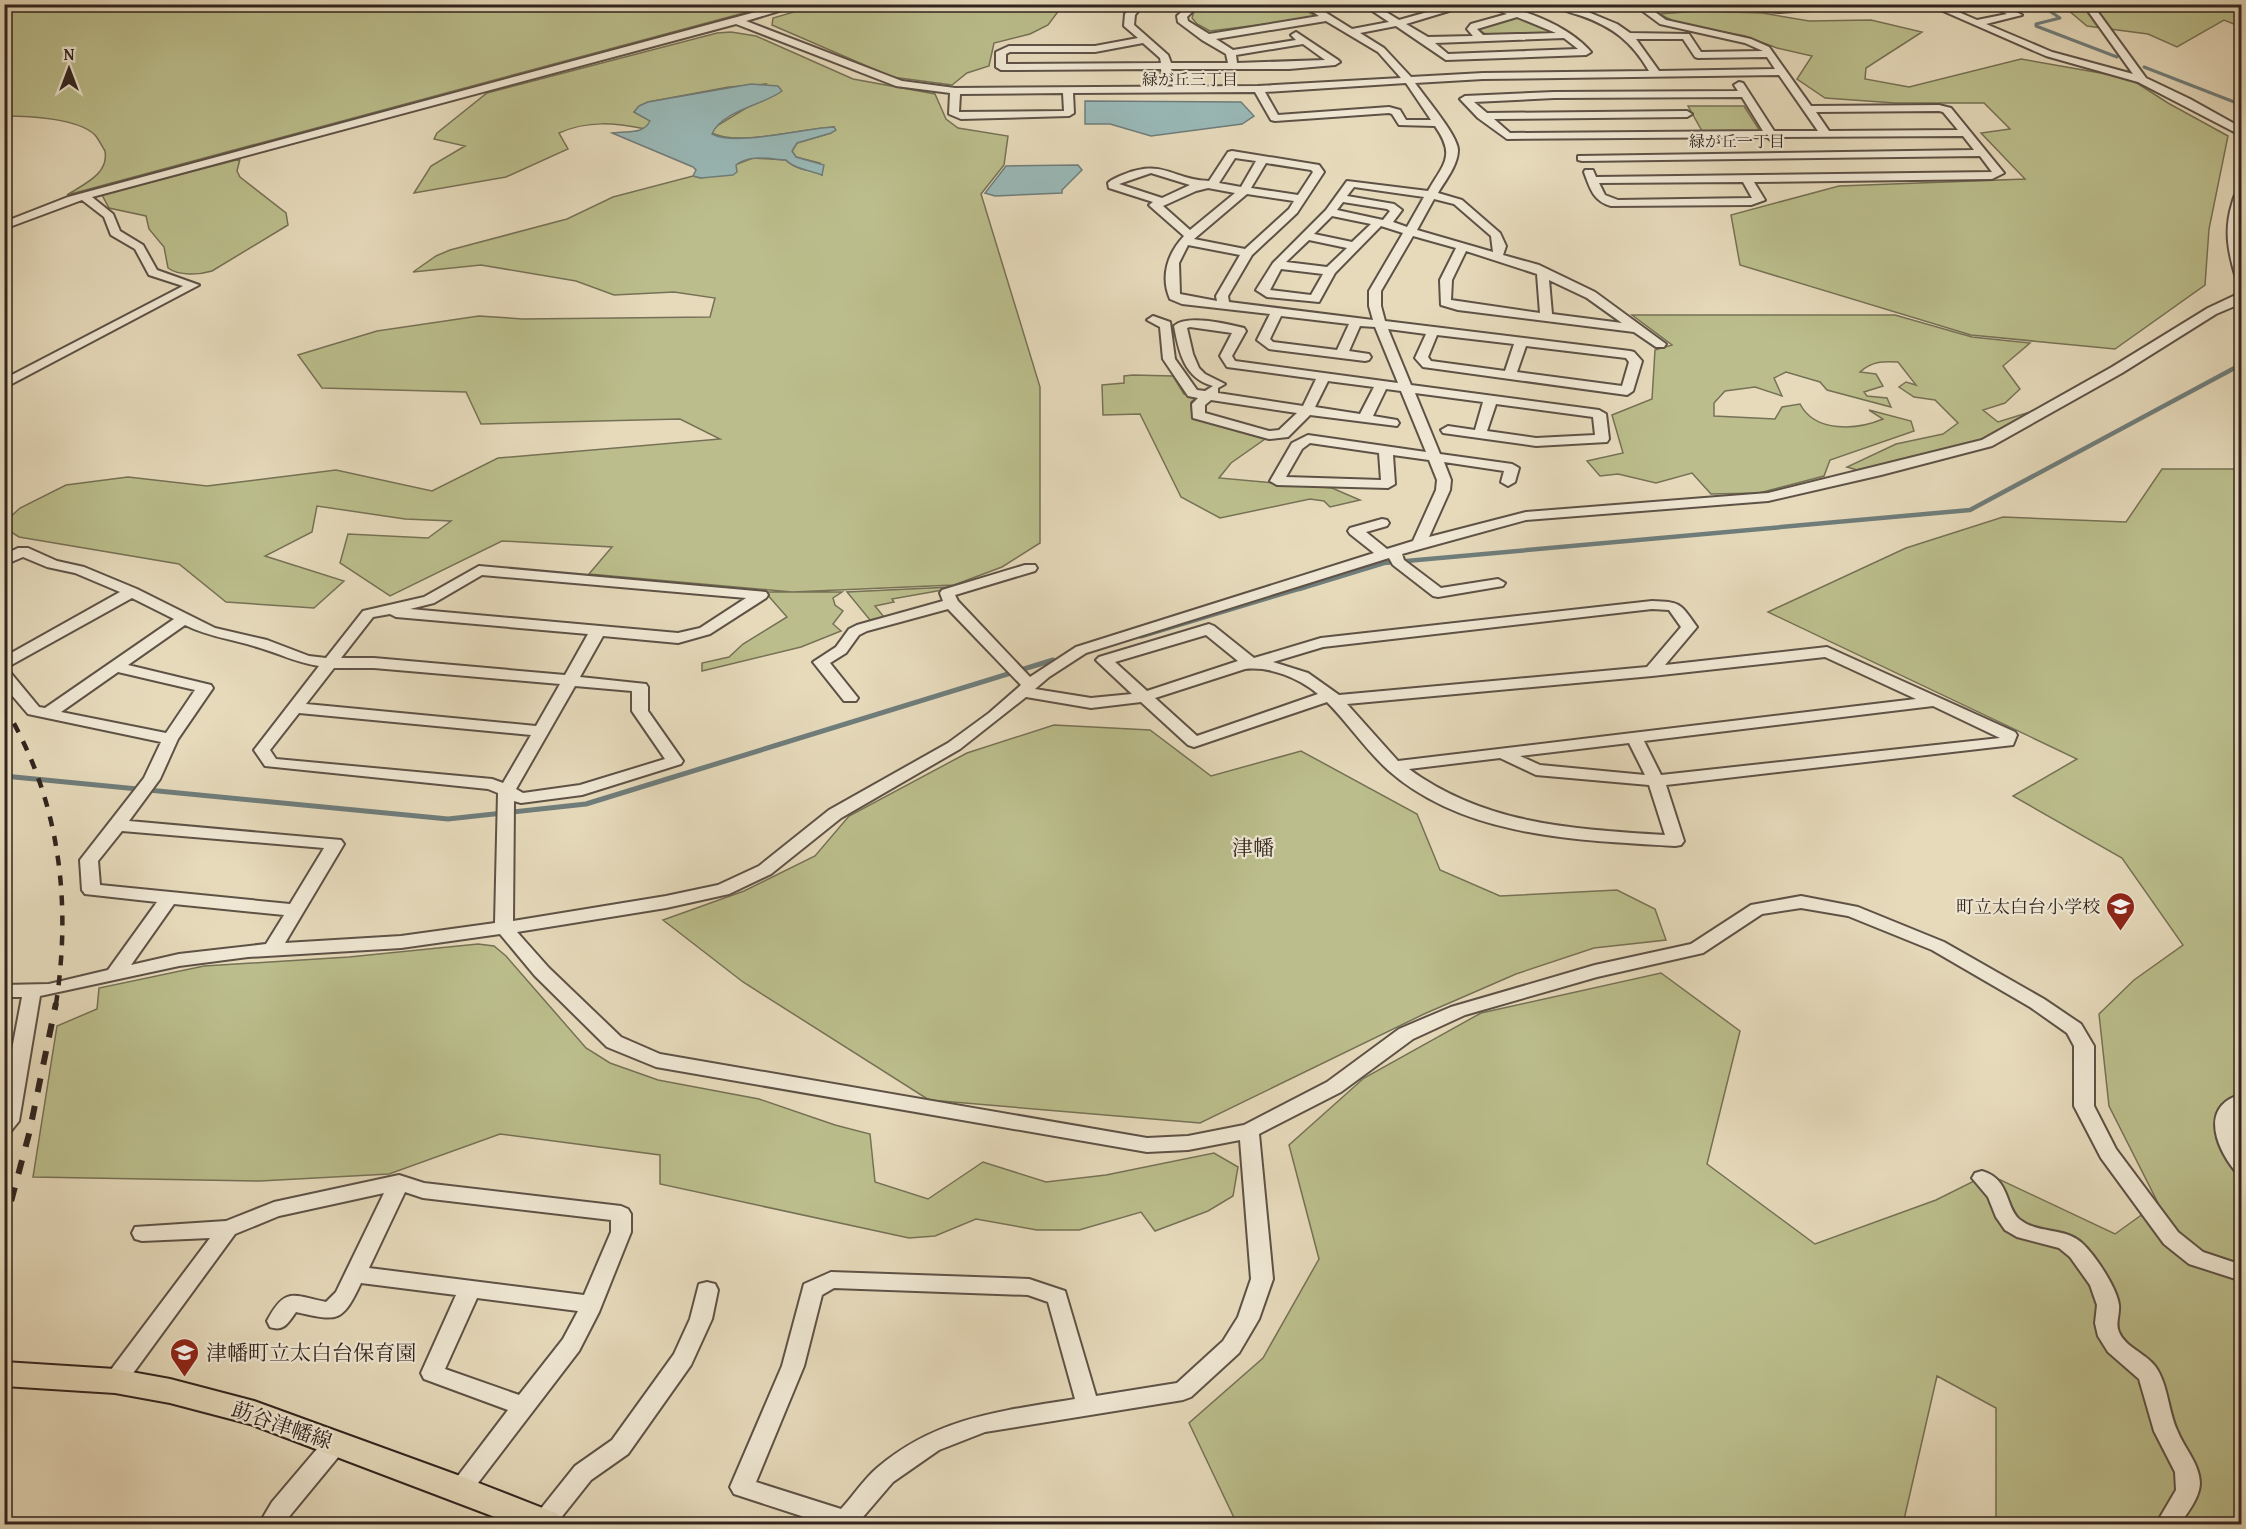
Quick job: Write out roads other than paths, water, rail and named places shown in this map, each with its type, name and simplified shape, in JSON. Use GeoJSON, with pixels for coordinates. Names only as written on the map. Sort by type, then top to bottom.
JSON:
{"type":"FeatureCollection","features":[{"type":"Feature","properties":{"kind":"main road","name":"莇谷津幡線"},"geometry":{"type":"LineString","coordinates":[[4,1374],[115,1381],[170,1391],[254,1413],[460,1489],[545,1524]]}},
{"type":"Feature","properties":{"kind":"street"},"geometry":{"type":"LineString","coordinates":[[4,226],[84,196],[798,4]]}},
{"type":"Feature","properties":{"kind":"street"},"geometry":{"type":"LineString","coordinates":[[1140,4],[1130,14],[1129,26],[1165,57],[1168,90]]}},
{"type":"Feature","properties":{"kind":"street"},"geometry":{"type":"LineString","coordinates":[[1196,4],[1182,16],[1183,22],[1231,53],[1305,41]]}},
{"type":"Feature","properties":{"kind":"street"},"geometry":{"type":"LineString","coordinates":[[1305,4],[1381,50],[1409,81],[1451,141],[1453,151],[1450,163],[1375,291],[1375,306],[1380,324],[1444,480],[1443,490],[1419,544]]}},
{"type":"Feature","properties":{"kind":"street"},"geometry":{"type":"LineString","coordinates":[[1370,7],[1389,4]]}},
{"type":"Feature","properties":{"kind":"street"},"geometry":{"type":"LineString","coordinates":[[1350,32],[1398,23],[1468,4]]}},
{"type":"Feature","properties":{"kind":"street"},"geometry":{"type":"LineString","coordinates":[[1370,7],[1426,40],[1446,57],[1586,52],[1577,41],[1566,35],[1485,4]]}},
{"type":"Feature","properties":{"kind":"street"},"geometry":{"type":"LineString","coordinates":[[1556,4],[1595,18],[1629,36],[1655,73]]}},
{"type":"Feature","properties":{"kind":"street"},"geometry":{"type":"LineString","coordinates":[[1637,4],[1650,16],[1662,22],[1759,44],[1771,54],[1826,134]]}},
{"type":"Feature","properties":{"kind":"street"},"geometry":{"type":"LineString","coordinates":[[1708,4],[1779,9],[1858,4]]}},
{"type":"Feature","properties":{"kind":"street"},"geometry":{"type":"LineString","coordinates":[[1931,4],[2049,54],[2142,80],[2186,101],[2241,133]]}},
{"type":"Feature","properties":{"kind":"street"},"geometry":{"type":"LineString","coordinates":[[1976,23],[2017,15],[1992,4]]}},
{"type":"Feature","properties":{"kind":"street"},"geometry":{"type":"LineString","coordinates":[[2087,4],[2142,80]]}},
{"type":"Feature","properties":{"kind":"street"},"geometry":{"type":"LineString","coordinates":[[1479,37],[1472,29],[1474,26],[1515,15]]}},
{"type":"Feature","properties":{"kind":"street"},"geometry":{"type":"LineString","coordinates":[[1205,38],[1326,18]]}},
{"type":"Feature","properties":{"kind":"street"},"geometry":{"type":"LineString","coordinates":[[738,21],[900,84],[955,91],[1258,89],[1544,74],[1783,72]]}},
{"type":"Feature","properties":{"kind":"street"},"geometry":{"type":"LineString","coordinates":[[1145,40],[1095,49],[1009,49],[1001,52],[1001,68],[1233,67],[1335,62],[1280,25]]}},
{"type":"Feature","properties":{"kind":"street"},"geometry":{"type":"LineString","coordinates":[[1426,40],[1566,35]]}},
{"type":"Feature","properties":{"kind":"street"},"geometry":{"type":"LineString","coordinates":[[1629,36],[1686,36],[1698,55],[1771,54]]}},
{"type":"Feature","properties":{"kind":"street"},"geometry":{"type":"LineString","coordinates":[[1231,53],[1233,67]]}},
{"type":"Feature","properties":{"kind":"street"},"geometry":{"type":"LineString","coordinates":[[1534,54],[1554,95]]}},
{"type":"Feature","properties":{"kind":"street"},"geometry":{"type":"LineString","coordinates":[[2103,70],[2126,70],[2133,66]]}},
{"type":"Feature","properties":{"kind":"street"},"geometry":{"type":"LineString","coordinates":[[1729,72],[1799,178]]}},
{"type":"Feature","properties":{"kind":"street"},"geometry":{"type":"LineString","coordinates":[[1258,89],[1275,117],[1389,110],[1396,112],[1403,123],[1440,123]]}},
{"type":"Feature","properties":{"kind":"street"},"geometry":{"type":"LineString","coordinates":[[955,91],[954,114],[973,116],[1069,113],[1068,90]]}},
{"type":"Feature","properties":{"kind":"street"},"geometry":{"type":"LineString","coordinates":[[1676,93],[1701,135]]}},
{"type":"Feature","properties":{"kind":"street"},"geometry":{"type":"LineString","coordinates":[[1745,93],[1554,95],[1465,99],[1507,136],[1966,133]]}},
{"type":"Feature","properties":{"kind":"street"},"geometry":{"type":"LineString","coordinates":[[1592,180],[1992,176],[1999,173],[1947,110],[1939,108],[1810,109]]}},
{"type":"Feature","properties":{"kind":"street"},"geometry":{"type":"LineString","coordinates":[[1482,116],[1687,114]]}},
{"type":"Feature","properties":{"kind":"street"},"geometry":{"type":"LineString","coordinates":[[1573,136],[1600,199],[1606,202],[1751,202],[1760,200],[1746,178]]}},
{"type":"Feature","properties":{"kind":"street"},"geometry":{"type":"LineString","coordinates":[[1582,158],[1982,153]]}},
{"type":"Feature","properties":{"kind":"street"},"geometry":{"type":"LineString","coordinates":[[1224,304],[1222,296],[1247,253],[1293,212],[1319,172],[1315,167],[1232,154],[1213,184],[1155,205],[1188,239],[1247,253]]}},
{"type":"Feature","properties":{"kind":"street"},"geometry":{"type":"LineString","coordinates":[[1263,159],[1244,191],[1188,239],[1172,260],[1174,296],[1182,300],[1630,355],[1636,361],[1627,391],[1427,364],[1421,358],[1433,331]]}},
{"type":"Feature","properties":{"kind":"street"},"geometry":{"type":"LineString","coordinates":[[1162,201],[1113,186],[1113,183],[1151,170],[1206,185],[1301,199]]}},
{"type":"Feature","properties":{"kind":"street"},"geometry":{"type":"LineString","coordinates":[[1340,198],[1390,206],[1396,210],[1330,271],[1315,299],[1267,293],[1262,290],[1277,265],[1330,212],[1340,198],[1352,183],[1431,195],[1458,202],[1496,235],[1500,246],[1499,254],[1493,256]]}},
{"type":"Feature","properties":{"kind":"street"},"geometry":{"type":"LineString","coordinates":[[2241,192],[2233,215],[2231,242],[2241,278]]}},
{"type":"Feature","properties":{"kind":"street"},"geometry":{"type":"LineString","coordinates":[[4,384],[193,285],[153,272],[147,263],[146,255],[115,233],[109,216],[84,196]]}},
{"type":"Feature","properties":{"kind":"street"},"geometry":{"type":"LineString","coordinates":[[1330,212],[1382,223],[1543,272],[1585,291],[1660,344]]}},
{"type":"Feature","properties":{"kind":"street"},"geometry":{"type":"LineString","coordinates":[[1306,236],[1355,246]]}},
{"type":"Feature","properties":{"kind":"street"},"geometry":{"type":"LineString","coordinates":[[1461,247],[1446,280],[1445,302],[1458,306],[1638,328]]}},
{"type":"Feature","properties":{"kind":"street"},"geometry":{"type":"LineString","coordinates":[[1277,265],[1330,271]]}},
{"type":"Feature","properties":{"kind":"street"},"geometry":{"type":"LineString","coordinates":[[1543,272],[1546,317]]}},
{"type":"Feature","properties":{"kind":"street"},"geometry":{"type":"LineString","coordinates":[[1585,291],[1587,322]]}},
{"type":"Feature","properties":{"kind":"street"},"geometry":{"type":"LineString","coordinates":[[4,991],[49,990],[179,960],[272,950],[400,942],[504,928],[666,902],[723,890],[765,870],[836,814],[954,746],[1022,681],[1081,650],[1393,557],[1419,544],[1526,516],[1768,497],[1881,471],[1987,443],[2117,370],[2212,311],[2240,299],[2241,295]]}},
{"type":"Feature","properties":{"kind":"street"},"geometry":{"type":"LineString","coordinates":[[1277,312],[1263,340],[1269,345],[1365,357]]}},
{"type":"Feature","properties":{"kind":"street"},"geometry":{"type":"LineString","coordinates":[[1153,320],[1166,325],[1169,359],[1193,393],[1392,423]]}},
{"type":"Feature","properties":{"kind":"street"},"geometry":{"type":"LineString","coordinates":[[1341,354],[1356,322]]}},
{"type":"Feature","properties":{"kind":"street"},"geometry":{"type":"LineString","coordinates":[[1219,384],[1206,382],[1187,360],[1180,326],[1190,323],[1240,331],[1226,356],[1231,364]]}},
{"type":"Feature","properties":{"kind":"street"},"geometry":{"type":"LineString","coordinates":[[1509,375],[1521,342]]}},
{"type":"Feature","properties":{"kind":"street"},"geometry":{"type":"LineString","coordinates":[[1231,364],[1219,384],[1199,404],[1198,415],[1269,435],[1283,434],[1307,410],[1324,376]]}},
{"type":"Feature","properties":{"kind":"street"},"geometry":{"type":"LineString","coordinates":[[1231,364],[1599,414],[1602,439],[1536,442],[1448,430]]}},
{"type":"Feature","properties":{"kind":"street"},"geometry":{"type":"LineString","coordinates":[[1365,418],[1382,384]]}},
{"type":"Feature","properties":{"kind":"street"},"geometry":{"type":"LineString","coordinates":[[1480,434],[1491,399]]}},
{"type":"Feature","properties":{"kind":"street"},"geometry":{"type":"LineString","coordinates":[[1386,451],[1388,484],[1277,481],[1297,446],[1308,439],[1512,468],[1508,482]]}},
{"type":"Feature","properties":{"kind":"street"},"geometry":{"type":"LineString","coordinates":[[1382,523],[1355,531],[1393,557],[1438,593],[1498,584]]}},
{"type":"Feature","properties":{"kind":"street"},"geometry":{"type":"LineString","coordinates":[[4,561],[23,551],[52,564],[79,570],[132,592],[210,632],[262,643],[306,660],[330,663],[374,663],[640,687],[640,711],[675,761],[582,790],[522,798],[492,784],[271,763],[262,750],[295,708],[330,663],[368,614],[429,600],[479,570],[761,596],[705,632],[678,638],[382,611]]}},
{"type":"Feature","properties":{"kind":"street"},"geometry":{"type":"LineString","coordinates":[[1030,568],[947,593],[951,603],[1022,681],[1099,704],[1146,696],[1321,643],[1652,605],[1673,606],[1689,627],[1652,670]]}},
{"type":"Feature","properties":{"kind":"street"},"geometry":{"type":"LineString","coordinates":[[4,664],[132,592]]}},
{"type":"Feature","properties":{"kind":"street"},"geometry":{"type":"LineString","coordinates":[[850,698],[821,662],[841,650],[854,632],[862,628],[951,603]]}},
{"type":"Feature","properties":{"kind":"street"},"geometry":{"type":"LineString","coordinates":[[47,714],[183,620]]}},
{"type":"Feature","properties":{"kind":"street"},"geometry":{"type":"LineString","coordinates":[[1502,753],[1536,770],[1656,781],[2007,742],[2010,735],[1827,652],[1333,698],[1194,742],[1104,660],[1209,629],[1251,664],[1286,670],[1308,679],[1333,698],[1394,766],[1418,784],[1458,807],[1513,824],[1574,833],[1675,841],[1656,781],[1634,737]]}},
{"type":"Feature","properties":{"kind":"street"},"geometry":{"type":"LineString","coordinates":[[598,632],[506,792],[504,928],[542,972],[614,1042],[656,1060],[1147,1146],[1188,1143],[1249,1131],[1334,1087],[1406,1034],[1458,1011],[1595,971],[1696,949],[1757,909],[1802,902],[1852,911],[1938,946],[2037,1003],[2074,1029],[2084,1046],[2084,1106],[2108,1153],[2171,1238],[2196,1258],[2241,1273]]}},
{"type":"Feature","properties":{"kind":"street"},"geometry":{"type":"LineString","coordinates":[[116,667],[205,688],[170,739],[164,755],[144,789],[89,860],[92,890],[296,910]]}},
{"type":"Feature","properties":{"kind":"street"},"geometry":{"type":"LineString","coordinates":[[4,675],[34,711],[170,739]]}},
{"type":"Feature","properties":{"kind":"street"},"geometry":{"type":"LineString","coordinates":[[1394,766],[1935,701]]}},
{"type":"Feature","properties":{"kind":"street"},"geometry":{"type":"LineString","coordinates":[[295,708],[542,731]]}},
{"type":"Feature","properties":{"kind":"street"},"geometry":{"type":"LineString","coordinates":[[117,825],[335,844],[272,950]]}},
{"type":"Feature","properties":{"kind":"street"},"geometry":{"type":"LineString","coordinates":[[114,975],[169,898]]}},
{"type":"Feature","properties":{"kind":"street"},"geometry":{"type":"LineString","coordinates":[[4,1126],[9,1121],[32,991]]}},
{"type":"Feature","properties":{"kind":"street"},"geometry":{"type":"LineString","coordinates":[[2241,1101],[2233,1105],[2223,1125],[2228,1149],[2241,1166]]}},
{"type":"Feature","properties":{"kind":"street"},"geometry":{"type":"LineString","coordinates":[[1088,1406],[1057,1297],[1029,1287],[831,1280],[812,1290],[793,1366],[742,1487],[845,1523],[885,1475],[931,1443],[984,1423],[1183,1391],[1232,1347],[1248,1319],[1262,1279],[1249,1131]]}},
{"type":"Feature","properties":{"kind":"street"},"geometry":{"type":"LineString","coordinates":[[1982,1178],[1997,1194],[2002,1211],[2011,1223],[2026,1232],[2055,1238],[2073,1247],[2104,1294],[2108,1307],[2104,1321],[2110,1338],[2118,1348],[2145,1370],[2152,1380],[2162,1419],[2179,1455],[2188,1484],[2185,1497],[2174,1511],[2168,1524]]}},
{"type":"Feature","properties":{"kind":"street"},"geometry":{"type":"LineString","coordinates":[[278,1321],[291,1303],[330,1311],[344,1297],[399,1182]]}},
{"type":"Feature","properties":{"kind":"street"},"geometry":{"type":"LineString","coordinates":[[142,1233],[228,1229],[274,1210],[399,1182],[423,1190],[621,1214],[621,1232],[591,1305],[571,1345],[460,1489]]}},
{"type":"Feature","properties":{"kind":"street"},"geometry":{"type":"LineString","coordinates":[[115,1381],[228,1229]]}},
{"type":"Feature","properties":{"kind":"street"},"geometry":{"type":"LineString","coordinates":[[355,1274],[591,1305]]}},
{"type":"Feature","properties":{"kind":"street"},"geometry":{"type":"LineString","coordinates":[[470,1289],[432,1373],[523,1406]]}},
{"type":"Feature","properties":{"kind":"street"},"geometry":{"type":"LineString","coordinates":[[545,1524],[583,1473],[620,1447],[676,1368],[701,1319],[707,1290]]}},
{"type":"Feature","properties":{"kind":"street"},"geometry":{"type":"LineString","coordinates":[[271,1524],[280,1509],[336,1443]]}},
{"type":"Feature","properties":{"kind":"water"},"geometry":{"type":"Polygon","coordinates":[[[751,84],[778,86],[782,91],[733,114],[717,126],[712,134],[737,139],[834,127],[836,130],[831,133],[797,143],[792,151],[796,157],[824,165],[822,175],[798,167],[786,160],[760,158],[747,159],[736,165],[737,172],[733,175],[701,178],[693,176],[696,170],[693,167],[612,133],[634,132],[647,126],[650,121],[634,112],[639,106],[648,102],[751,84]]]}},
{"type":"Feature","properties":{"kind":"water"},"geometry":{"type":"Polygon","coordinates":[[[1085,101],[1241,102],[1254,116],[1242,124],[1151,136],[1110,124],[1085,124],[1085,101]]]}},
{"type":"Feature","properties":{"kind":"water"},"geometry":{"type":"Polygon","coordinates":[[[1078,165],[1082,170],[1062,190],[1062,193],[995,196],[985,193],[1006,166],[1078,165]]]}},
{"type":"Feature","properties":{"kind":"waterway"},"geometry":{"type":"LineString","coordinates":[[2039,4],[2060,18],[2036,24],[2036,26],[2117,57]]}},
{"type":"Feature","properties":{"kind":"waterway"},"geometry":{"type":"LineString","coordinates":[[2144,67],[2242,105]]}},
{"type":"Feature","properties":{"kind":"waterway"},"geometry":{"type":"LineString","coordinates":[[1299,589],[1384,563],[1970,510],[2242,364]]}},
{"type":"Feature","properties":{"kind":"waterway"},"geometry":{"type":"LineString","coordinates":[[1141,636],[1304,587]]}},
{"type":"Feature","properties":{"kind":"waterway"},"geometry":{"type":"LineString","coordinates":[[4,776],[448,819],[586,804],[1053,660]]}},
{"type":"Feature","properties":{"kind":"railway"},"geometry":{"type":"LineString","coordinates":[[4,706],[38,776],[57,850],[62,926],[61,965],[56,1004]]}},
{"type":"Feature","properties":{"kind":"railway"},"geometry":{"type":"LineString","coordinates":[[4,1228],[29,1134],[56,1003]]}},
{"type":"Feature","properties":{"kind":"place","name":"町立太白台小学校"},"geometry":{"type":"Point","coordinates":[2121,932]}},
{"type":"Feature","properties":{"kind":"place","name":"津幡町立太白台保育園"},"geometry":{"type":"Point","coordinates":[185,1378]}},
{"type":"Feature","properties":{"kind":"district","name":"緑が丘三丁目"},"geometry":{"type":"Point","coordinates":[1190,79]}},
{"type":"Feature","properties":{"kind":"district","name":"緑が丘一丁目"},"geometry":{"type":"Point","coordinates":[1737,141]}},
{"type":"Feature","properties":{"kind":"district","name":"津幡"},"geometry":{"type":"Point","coordinates":[1253,847]}}]}
